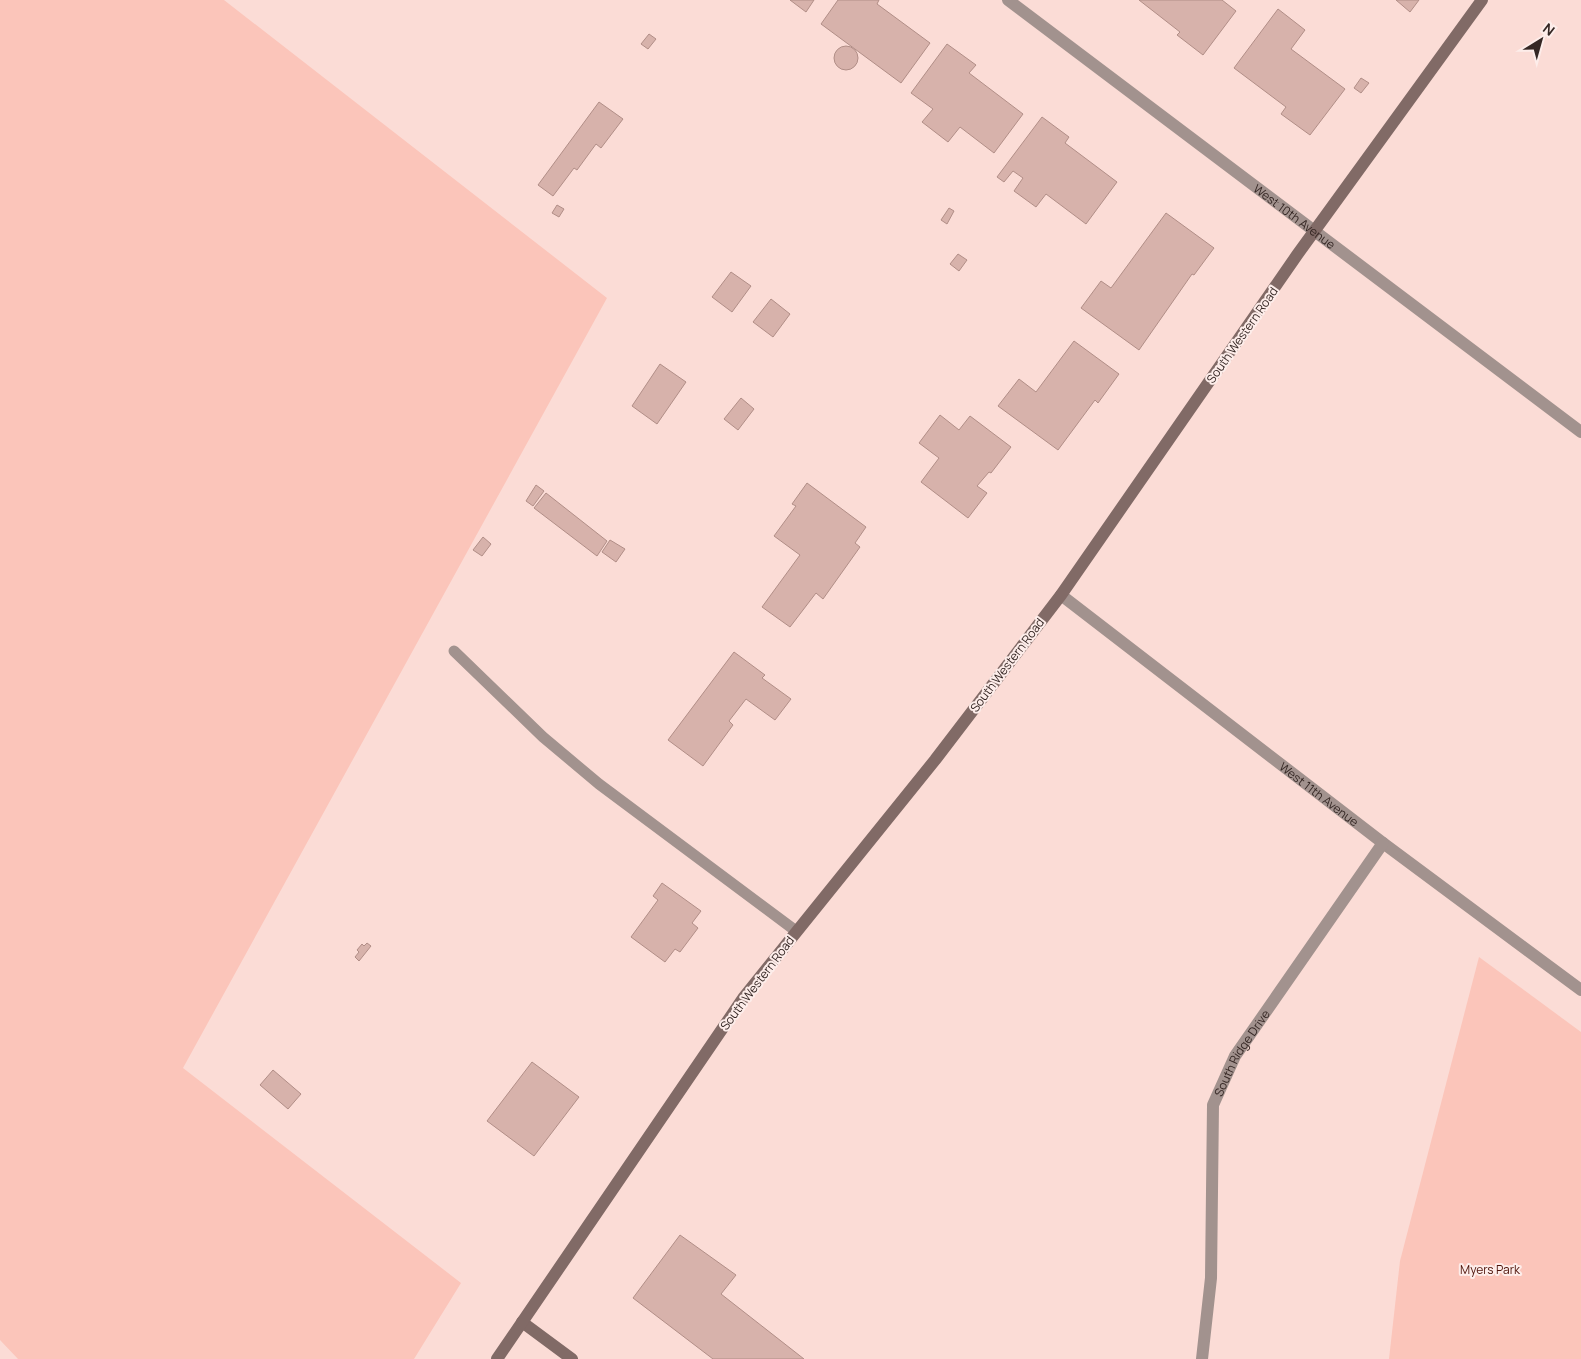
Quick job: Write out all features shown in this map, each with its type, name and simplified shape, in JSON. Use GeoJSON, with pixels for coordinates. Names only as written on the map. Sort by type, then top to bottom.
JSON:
{"type":"FeatureCollection","features":[{"type":"Feature","properties":{"kind":"main road","name":"South Western Road"},"geometry":{"type":"LineString","coordinates":[[497,1359],[744,997],[934,760],[1061,595],[1316,230],[1482,0]]}},
{"type":"Feature","properties":{"kind":"main road"},"geometry":{"type":"LineString","coordinates":[[522,1322],[572,1359]]}},
{"type":"Feature","properties":{"kind":"street","name":"West 10th Avenue"},"geometry":{"type":"LineString","coordinates":[[1008,0],[1316,230],[1581,432]]}},
{"type":"Feature","properties":{"kind":"street","name":"West 11th Avenue"},"geometry":{"type":"LineString","coordinates":[[1061,595],[1383,843],[1581,990]]}},
{"type":"Feature","properties":{"kind":"street","name":"South Ridge Drive"},"geometry":{"type":"LineString","coordinates":[[1202,1359],[1211,1278],[1213,1105],[1235,1056],[1383,843]]}},
{"type":"Feature","properties":{"kind":"lane"},"geometry":{"type":"LineString","coordinates":[[454,651],[543,737],[600,784],[796,931]]}},
{"type":"Feature","properties":{"kind":"green space"},"geometry":{"type":"Polygon","coordinates":[[[0,0],[224,0],[607,298],[183,1068],[461,1283],[414,1359],[18,1359],[0,1340],[0,0]]]}},
{"type":"Feature","properties":{"kind":"green space","name":"Myers Park"},"geometry":{"type":"Polygon","coordinates":[[[1479,957],[1581,1032],[1581,1359],[1389,1359],[1400,1261],[1479,957]]]}},
{"type":"Feature","properties":{"kind":"building"},"geometry":{"type":"Polygon","coordinates":[[[790,0],[814,0],[806,12],[790,0]]]}},
{"type":"Feature","properties":{"kind":"building"},"geometry":{"type":"Polygon","coordinates":[[[838,0],[879,0],[877,4],[930,43],[901,83],[821,24],[838,0]]]}},
{"type":"Feature","properties":{"kind":"building"},"geometry":{"type":"Polygon","coordinates":[[[1139,0],[1222,0],[1236,11],[1203,55],[1177,35],[1180,32],[1139,0]]]}},
{"type":"Feature","properties":{"kind":"building"},"geometry":{"type":"Polygon","coordinates":[[[1396,0],[1419,0],[1410,12],[1396,0]]]}},
{"type":"Feature","properties":{"kind":"building"},"geometry":{"type":"Polygon","coordinates":[[[1278,9],[1305,30],[1291,49],[1345,89],[1310,135],[1281,114],[1286,107],[1234,68],[1278,9]]]}},
{"type":"Feature","properties":{"kind":"building"},"geometry":{"type":"Polygon","coordinates":[[[649,34],[656,39],[648,49],[641,44],[649,34]]]}},
{"type":"Feature","properties":{"kind":"building"},"geometry":{"type":"Polygon","coordinates":[[[947,44],[976,65],[969,73],[1023,114],[994,153],[960,127],[948,142],[922,122],[933,109],[911,93],[947,44]]]}},
{"type":"Feature","properties":{"kind":"building"},"geometry":{"type":"Polygon","coordinates":[[[846,46],[851,47],[857,53],[857,63],[851,69],[846,70],[841,69],[835,63],[834,58],[835,53],[841,47],[846,46]]]}},
{"type":"Feature","properties":{"kind":"building"},"geometry":{"type":"Polygon","coordinates":[[[1361,78],[1369,83],[1361,93],[1354,88],[1361,78]]]}},
{"type":"Feature","properties":{"kind":"building"},"geometry":{"type":"Polygon","coordinates":[[[599,102],[623,119],[601,148],[596,144],[577,170],[574,168],[553,196],[538,185],[599,102]]]}},
{"type":"Feature","properties":{"kind":"building"},"geometry":{"type":"Polygon","coordinates":[[[1042,117],[1069,137],[1065,143],[1117,182],[1086,224],[1046,194],[1036,207],[1014,191],[1023,178],[1013,171],[1004,182],[997,177],[1042,117]]]}},
{"type":"Feature","properties":{"kind":"building"},"geometry":{"type":"Polygon","coordinates":[[[557,205],[564,209],[559,217],[552,213],[557,205]]]}},
{"type":"Feature","properties":{"kind":"building"},"geometry":{"type":"Polygon","coordinates":[[[949,208],[954,211],[947,224],[941,220],[949,208]]]}},
{"type":"Feature","properties":{"kind":"building"},"geometry":{"type":"Polygon","coordinates":[[[1166,213],[1214,248],[1194,275],[1192,274],[1139,350],[1081,308],[1101,281],[1111,288],[1166,213]]]}},
{"type":"Feature","properties":{"kind":"building"},"geometry":{"type":"Polygon","coordinates":[[[958,254],[967,260],[959,271],[950,264],[958,254]]]}},
{"type":"Feature","properties":{"kind":"building"},"geometry":{"type":"Polygon","coordinates":[[[731,272],[751,286],[732,312],[712,297],[731,272]]]}},
{"type":"Feature","properties":{"kind":"building"},"geometry":{"type":"Polygon","coordinates":[[[771,299],[790,314],[773,337],[753,322],[771,299]]]}},
{"type":"Feature","properties":{"kind":"building"},"geometry":{"type":"Polygon","coordinates":[[[1074,341],[1119,374],[1098,403],[1095,400],[1058,450],[998,406],[1019,379],[1036,392],[1074,341]]]}},
{"type":"Feature","properties":{"kind":"building"},"geometry":{"type":"Polygon","coordinates":[[[660,364],[686,382],[657,424],[632,406],[660,364]]]}},
{"type":"Feature","properties":{"kind":"building"},"geometry":{"type":"Polygon","coordinates":[[[741,398],[754,409],[738,430],[724,419],[741,398]]]}},
{"type":"Feature","properties":{"kind":"building"},"geometry":{"type":"Polygon","coordinates":[[[940,415],[959,430],[970,416],[1011,447],[991,473],[989,472],[977,486],[987,493],[968,518],[921,482],[939,458],[919,443],[940,415]]]}},
{"type":"Feature","properties":{"kind":"building"},"geometry":{"type":"Polygon","coordinates":[[[807,483],[866,527],[855,543],[860,547],[823,599],[816,593],[790,627],[762,607],[800,555],[774,536],[796,506],[792,504],[807,483]]]}},
{"type":"Feature","properties":{"kind":"building"},"geometry":{"type":"Polygon","coordinates":[[[536,485],[544,491],[533,506],[526,501],[536,485]]]}},
{"type":"Feature","properties":{"kind":"building"},"geometry":{"type":"Polygon","coordinates":[[[546,493],[607,541],[597,556],[534,508],[546,493]]]}},
{"type":"Feature","properties":{"kind":"building"},"geometry":{"type":"Polygon","coordinates":[[[483,537],[491,544],[482,556],[473,550],[483,537]]]}},
{"type":"Feature","properties":{"kind":"building"},"geometry":{"type":"Polygon","coordinates":[[[610,540],[625,549],[616,562],[602,552],[610,540]]]}},
{"type":"Feature","properties":{"kind":"building"},"geometry":{"type":"Polygon","coordinates":[[[734,652],[765,675],[762,678],[791,699],[775,720],[746,699],[729,721],[733,725],[703,766],[668,740],[734,652]]]}},
{"type":"Feature","properties":{"kind":"building"},"geometry":{"type":"Polygon","coordinates":[[[662,883],[701,911],[692,923],[698,928],[680,952],[675,949],[665,962],[631,937],[658,900],[653,896],[662,883]]]}},
{"type":"Feature","properties":{"kind":"building"},"geometry":{"type":"Polygon","coordinates":[[[367,943],[371,946],[359,961],[355,957],[359,952],[357,950],[362,944],[364,946],[367,943]]]}},
{"type":"Feature","properties":{"kind":"building"},"geometry":{"type":"Polygon","coordinates":[[[532,1062],[579,1097],[534,1156],[487,1121],[532,1062]]]}},
{"type":"Feature","properties":{"kind":"building"},"geometry":{"type":"Polygon","coordinates":[[[273,1070],[301,1094],[288,1109],[260,1085],[273,1070]]]}},
{"type":"Feature","properties":{"kind":"building"},"geometry":{"type":"Polygon","coordinates":[[[680,1235],[736,1275],[721,1294],[804,1359],[713,1359],[633,1298],[680,1235]]]}}]}
